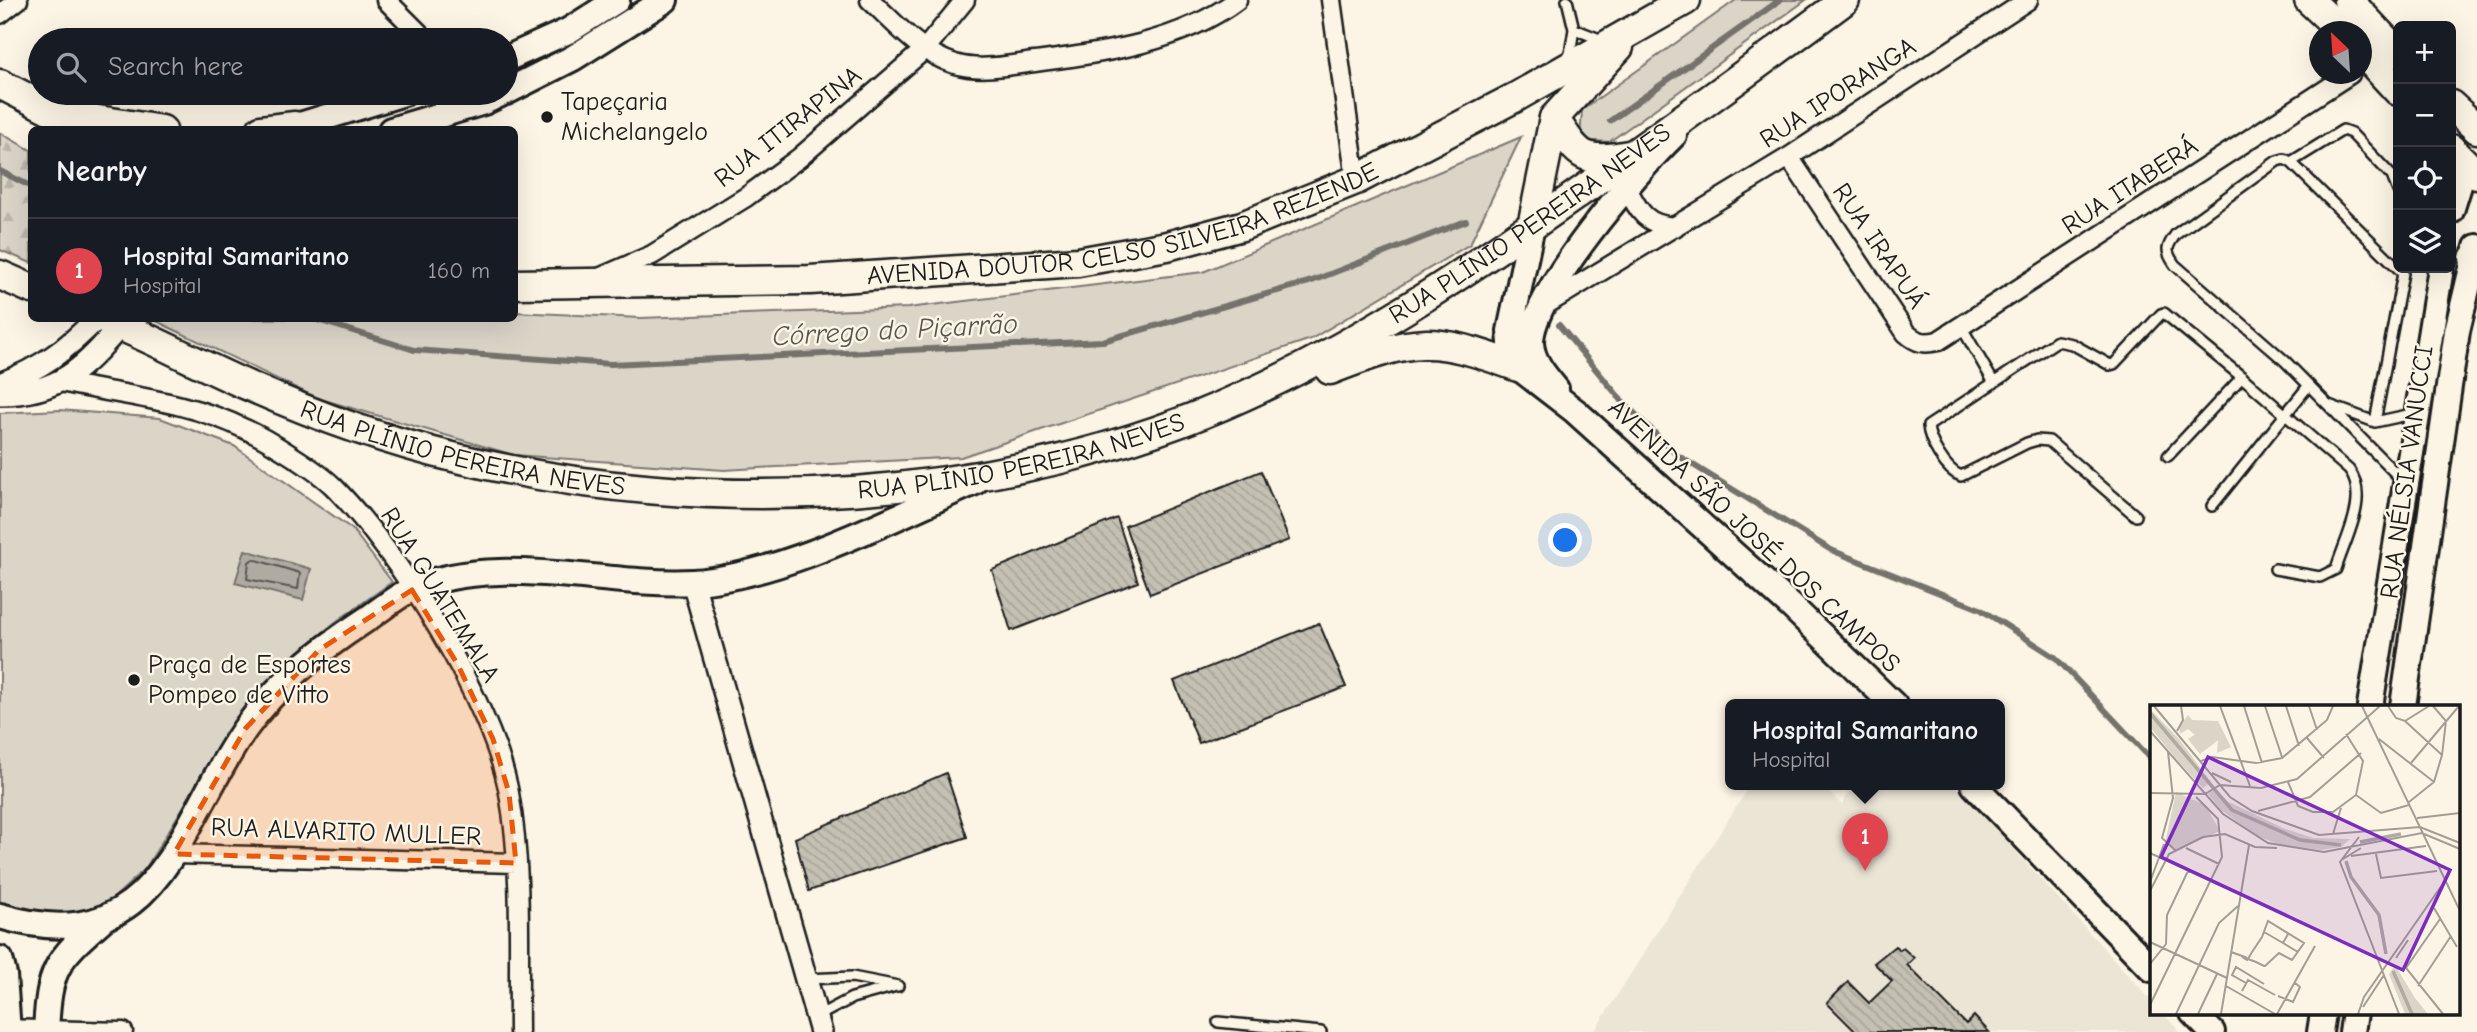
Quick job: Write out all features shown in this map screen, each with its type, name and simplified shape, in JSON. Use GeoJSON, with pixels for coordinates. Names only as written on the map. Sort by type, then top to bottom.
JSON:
{"type":"FeatureCollection","features":[{"type":"Feature","properties":{"kind":"main road"},"geometry":{"type":"LineString","coordinates":[[518,54],[568,31],[617,0]]}},
{"type":"Feature","properties":{"kind":"main road"},"geometry":{"type":"LineString","coordinates":[[518,83],[573,58],[665,0]]}},
{"type":"Feature","properties":{"kind":"main road","name":"AVENIDA DOUTOR CELSO SILVEIRA REZENDE"},"geometry":{"type":"LineString","coordinates":[[518,284],[810,280],[1078,262],[1167,246],[1242,226],[1356,180],[1621,38],[1686,0]]}},
{"type":"Feature","properties":{"kind":"main road","name":"RUA PLÍNIO PEREIRA NEVES"},"geometry":{"type":"LineString","coordinates":[[115,322],[248,386],[349,427],[456,458],[551,478],[698,494],[849,492],[995,474],[1119,442],[1244,396],[1346,345],[1532,226],[1845,0]]}},
{"type":"Feature","properties":{"kind":"main road"},"geometry":{"type":"LineString","coordinates":[[2309,0],[2331,21]]}},
{"type":"Feature","properties":{"kind":"main road"},"geometry":{"type":"LineString","coordinates":[[2348,0],[2393,47]]}},
{"type":"Feature","properties":{"kind":"main road"},"geometry":{"type":"LineString","coordinates":[[1518,367],[1512,356],[1510,331],[1554,118],[1621,38]]}},
{"type":"Feature","properties":{"kind":"main road"},"geometry":{"type":"LineString","coordinates":[[2372,71],[2393,87]]}},
{"type":"Feature","properties":{"kind":"main road"},"geometry":{"type":"LineString","coordinates":[[0,84],[28,98]]}},
{"type":"Feature","properties":{"kind":"main road","name":"AVENIDA SÃO JOSÉ DOS CAMPOS"},"geometry":{"type":"LineString","coordinates":[[1575,411],[1543,373],[1535,357],[1532,332],[1538,309],[1569,261],[1658,150],[1716,95]]}},
{"type":"Feature","properties":{"kind":"main road"},"geometry":{"type":"LineString","coordinates":[[42,105],[81,126]]}},
{"type":"Feature","properties":{"kind":"main road"},"geometry":{"type":"LineString","coordinates":[[296,126],[365,105]]}},
{"type":"Feature","properties":{"kind":"main road"},"geometry":{"type":"LineString","coordinates":[[403,126],[464,105]]}},
{"type":"Feature","properties":{"kind":"main road"},"geometry":{"type":"LineString","coordinates":[[2456,110],[2477,129]]}},
{"type":"Feature","properties":{"kind":"main road"},"geometry":{"type":"LineString","coordinates":[[60,114],[136,126]]}},
{"type":"Feature","properties":{"kind":"main road"},"geometry":{"type":"LineString","coordinates":[[1554,118],[1575,150],[1583,157],[1600,161],[1633,154]]}},
{"type":"Feature","properties":{"kind":"main road"},"geometry":{"type":"LineString","coordinates":[[2451,210],[2464,163]]}},
{"type":"Feature","properties":{"kind":"main road","name":"RUA NÉLSIA VANUCCI"},"geometry":{"type":"LineString","coordinates":[[2403,705],[2457,331],[2476,253]]}},
{"type":"Feature","properties":{"kind":"main road","name":"RUA NÉLSIA VANUCCI"},"geometry":{"type":"LineString","coordinates":[[2370,705],[2440,273]]}},
{"type":"Feature","properties":{"kind":"main road"},"geometry":{"type":"LineString","coordinates":[[0,275],[28,287]]}},
{"type":"Feature","properties":{"kind":"main road"},"geometry":{"type":"LineString","coordinates":[[1244,396],[1306,379],[1369,355],[1419,342],[1467,348],[1518,367]]}},
{"type":"Feature","properties":{"kind":"main road","name":"AVENIDA SÃO JOSÉ DOS CAMPOS"},"geometry":{"type":"LineString","coordinates":[[1518,367],[1575,411],[1790,605],[1888,699]]}},
{"type":"Feature","properties":{"kind":"main road"},"geometry":{"type":"LineString","coordinates":[[0,916],[35,924],[59,925],[102,919],[129,907],[174,854],[221,768],[274,692],[319,650],[412,590],[447,579],[491,573],[693,582],[749,573],[852,536],[995,474]]}},
{"type":"Feature","properties":{"kind":"main road"},"geometry":{"type":"LineString","coordinates":[[1979,790],[2150,968]]}},
{"type":"Feature","properties":{"kind":"main road"},"geometry":{"type":"LineString","coordinates":[[46,1031],[54,971],[71,947],[102,919]]}},
{"type":"Feature","properties":{"kind":"main road"},"geometry":{"type":"LineString","coordinates":[[0,959],[4,975],[5,1030]]}},
{"type":"Feature","properties":{"kind":"main road"},"geometry":{"type":"LineString","coordinates":[[2194,1014],[2212,1032]]}},
{"type":"Feature","properties":{"kind":"main road"},"geometry":{"type":"LineString","coordinates":[[2320,1032],[2323,1014]]}},
{"type":"Feature","properties":{"kind":"main road"},"geometry":{"type":"LineString","coordinates":[[2353,1032],[2356,1014]]}},
{"type":"Feature","properties":{"kind":"street"},"geometry":{"type":"LineString","coordinates":[[0,14],[18,0]]}},
{"type":"Feature","properties":{"kind":"street"},"geometry":{"type":"LineString","coordinates":[[386,0],[414,28]]}},
{"type":"Feature","properties":{"kind":"street"},"geometry":{"type":"LineString","coordinates":[[870,0],[925,49],[955,65],[990,68],[1100,53],[1176,32],[1216,16],[1237,0]]}},
{"type":"Feature","properties":{"kind":"street","name":"RUA ITIRAPINA"},"geometry":{"type":"LineString","coordinates":[[583,285],[652,255],[746,197],[799,158],[925,49],[965,0]]}},
{"type":"Feature","properties":{"kind":"street"},"geometry":{"type":"LineString","coordinates":[[1331,0],[1356,180]]}},
{"type":"Feature","properties":{"kind":"street","name":"RUA IPORANGA"},"geometry":{"type":"LineString","coordinates":[[1538,309],[1789,157],[2028,0]]}},
{"type":"Feature","properties":{"kind":"street","name":"RUA ITABERÁ"},"geometry":{"type":"LineString","coordinates":[[1938,341],[2329,84]]}},
{"type":"Feature","properties":{"kind":"street","name":"RUA IRAPUÁ"},"geometry":{"type":"LineString","coordinates":[[1789,157],[1906,333],[1916,342],[1926,344],[1938,341]]}},
{"type":"Feature","properties":{"kind":"street"},"geometry":{"type":"LineString","coordinates":[[1627,188],[1644,218],[1660,226],[1675,227]]}},
{"type":"Feature","properties":{"kind":"street"},"geometry":{"type":"LineString","coordinates":[[0,384],[48,362],[108,322]]}},
{"type":"Feature","properties":{"kind":"street"},"geometry":{"type":"LineString","coordinates":[[0,394],[35,391],[61,382],[79,371],[110,322]]}},
{"type":"Feature","properties":{"kind":"street","name":"RUA GUATEMALA"},"geometry":{"type":"LineString","coordinates":[[61,382],[151,397],[204,411],[247,430],[332,485],[369,528],[412,590],[458,665],[493,739],[509,793],[516,863],[519,1032]]}},
{"type":"Feature","properties":{"kind":"street"},"geometry":{"type":"LineString","coordinates":[[693,582],[818,1025]]}},
{"type":"Feature","properties":{"kind":"street","name":"RUA ALVARITO MULLER"},"geometry":{"type":"LineString","coordinates":[[174,854],[516,863]]}},
{"type":"Feature","properties":{"kind":"street"},"geometry":{"type":"LineString","coordinates":[[5,1030],[123,1032]]}},
{"type":"Feature","properties":{"kind":"lane"},"geometry":{"type":"LineString","coordinates":[[1567,0],[1574,29],[1567,67]]}},
{"type":"Feature","properties":{"kind":"lane"},"geometry":{"type":"LineString","coordinates":[[1574,29],[1621,38]]}},
{"type":"Feature","properties":{"kind":"lane"},"geometry":{"type":"LineString","coordinates":[[2291,162],[2343,130],[2351,133],[2393,179]]}},
{"type":"Feature","properties":{"kind":"lane"},"geometry":{"type":"LineString","coordinates":[[2393,260],[2291,162],[2284,159],[2277,161],[2176,234],[2167,246],[2167,253],[2175,265],[2285,361],[2324,403],[2398,473],[2406,486]]}},
{"type":"Feature","properties":{"kind":"lane"},"geometry":{"type":"LineString","coordinates":[[2375,422],[2402,273]]}},
{"type":"Feature","properties":{"kind":"lane"},"geometry":{"type":"LineString","coordinates":[[2136,516],[2049,442],[2037,440],[2027,443],[1968,476],[1955,474],[1931,437],[1928,426],[2057,341],[2073,344],[2110,365],[2115,364],[2158,315],[2164,313],[2242,377],[2355,478],[2359,496],[2336,569],[2320,577],[2275,569]]}},
{"type":"Feature","properties":{"kind":"lane"},"geometry":{"type":"LineString","coordinates":[[1961,326],[1994,383]]}},
{"type":"Feature","properties":{"kind":"lane"},"geometry":{"type":"LineString","coordinates":[[2168,456],[2242,377]]}},
{"type":"Feature","properties":{"kind":"lane"},"geometry":{"type":"LineString","coordinates":[[2212,506],[2309,385]]}},
{"type":"Feature","properties":{"kind":"lane"},"geometry":{"type":"LineString","coordinates":[[2324,403],[2375,422],[2405,418],[2417,412]]}},
{"type":"Feature","properties":{"kind":"lane"},"geometry":{"type":"LineString","coordinates":[[805,979],[852,977],[898,986],[852,998],[818,1025]]}},
{"type":"Feature","properties":{"kind":"lane"},"geometry":{"type":"LineString","coordinates":[[1218,1022],[1321,1032]]}},
{"type":"Feature","properties":{"kind":"highlighted area"},"geometry":{"type":"Polygon","coordinates":[[[412,590],[458,665],[493,739],[509,793],[516,863],[174,854],[245,729],[319,650],[412,590]]]}},
{"type":"Feature","properties":{"kind":"shaded area"},"geometry":{"type":"Polygon","coordinates":[[[1747,790],[1827,790],[1842,805],[1850,790],[1960,790],[2150,999],[2150,1014],[2164,1014],[2180,1032],[1594,1032],[1747,790]]]}},
{"type":"Feature","properties":{"kind":"green space"},"geometry":{"type":"Polygon","coordinates":[[[1736,0],[1806,0],[1609,142],[1580,140],[1582,110],[1736,0]]]}},
{"type":"Feature","properties":{"kind":"green space"},"geometry":{"type":"Polygon","coordinates":[[[0,133],[28,148],[28,262],[0,250],[0,133]]]}},
{"type":"Feature","properties":{"kind":"green space"},"geometry":{"type":"Polygon","coordinates":[[[1521,137],[1470,244],[1311,339],[961,457],[724,470],[514,455],[317,398],[158,322],[518,322],[518,312],[641,318],[908,308],[1203,272],[1521,137]]]}},
{"type":"Feature","properties":{"kind":"green space","name":"Praça de Esportes Pompeo de Vitto"},"geometry":{"type":"Polygon","coordinates":[[[60,410],[160,418],[234,446],[352,529],[392,582],[334,623],[250,699],[145,869],[106,905],[71,914],[9,908],[0,904],[0,413],[60,410]]]}},
{"type":"Feature","properties":{"kind":"water"},"geometry":{"type":"Polygon","coordinates":[[[245,550],[311,569],[303,600],[235,583],[245,550]]]}},
{"type":"Feature","properties":{"kind":"building"},"geometry":{"type":"Polygon","coordinates":[[[1261,471],[1289,540],[1150,594],[1125,526],[1261,471]]]}},
{"type":"Feature","properties":{"kind":"building"},"geometry":{"type":"Polygon","coordinates":[[[1117,518],[1138,582],[1011,631],[992,570],[1117,518]]]}},
{"type":"Feature","properties":{"kind":"building"},"geometry":{"type":"Polygon","coordinates":[[[1319,623],[1346,687],[1199,743],[1174,681],[1319,623]]]}},
{"type":"Feature","properties":{"kind":"building"},"geometry":{"type":"Polygon","coordinates":[[[946,773],[967,837],[809,891],[795,838],[946,773]]]}},
{"type":"Feature","properties":{"kind":"building"},"geometry":{"type":"Polygon","coordinates":[[[1895,946],[1900,950],[1903,948],[1914,958],[1907,965],[1966,1024],[1974,1016],[1989,1032],[1856,1032],[1827,1003],[1848,982],[1869,1003],[1892,981],[1874,963],[1895,946]]]}},
{"type":"Feature","properties":{"kind":"waterway"},"geometry":{"type":"LineString","coordinates":[[1610,121],[1780,0]]}},
{"type":"Feature","properties":{"kind":"waterway","name":"Córrego do Piçarrão"},"geometry":{"type":"LineString","coordinates":[[0,171],[28,185]]}},
{"type":"Feature","properties":{"kind":"waterway","name":"Córrego do Piçarrão"},"geometry":{"type":"LineString","coordinates":[[324,322],[414,350],[611,364],[1103,341],[1312,281],[1466,221]]}},
{"type":"Feature","properties":{"kind":"waterway","name":"Córrego do Piçarrão"},"geometry":{"type":"LineString","coordinates":[[1559,325],[1623,402],[1677,455],[1831,550],[1980,609],[2055,657],[2150,758]]}},
{"type":"Feature","properties":{"kind":"place","name":"Tapeçaria Michelangelo"},"geometry":{"type":"Point","coordinates":[547,117]}},
{"type":"Feature","properties":{"kind":"place","name":"Praça de Esportes Pompeo de Vitto"},"geometry":{"type":"Point","coordinates":[134,680]}},
{"type":"Feature","properties":{"kind":"place","name":"Hospital Samaritano"},"geometry":{"type":"Point","coordinates":[1865,871]}}]}
